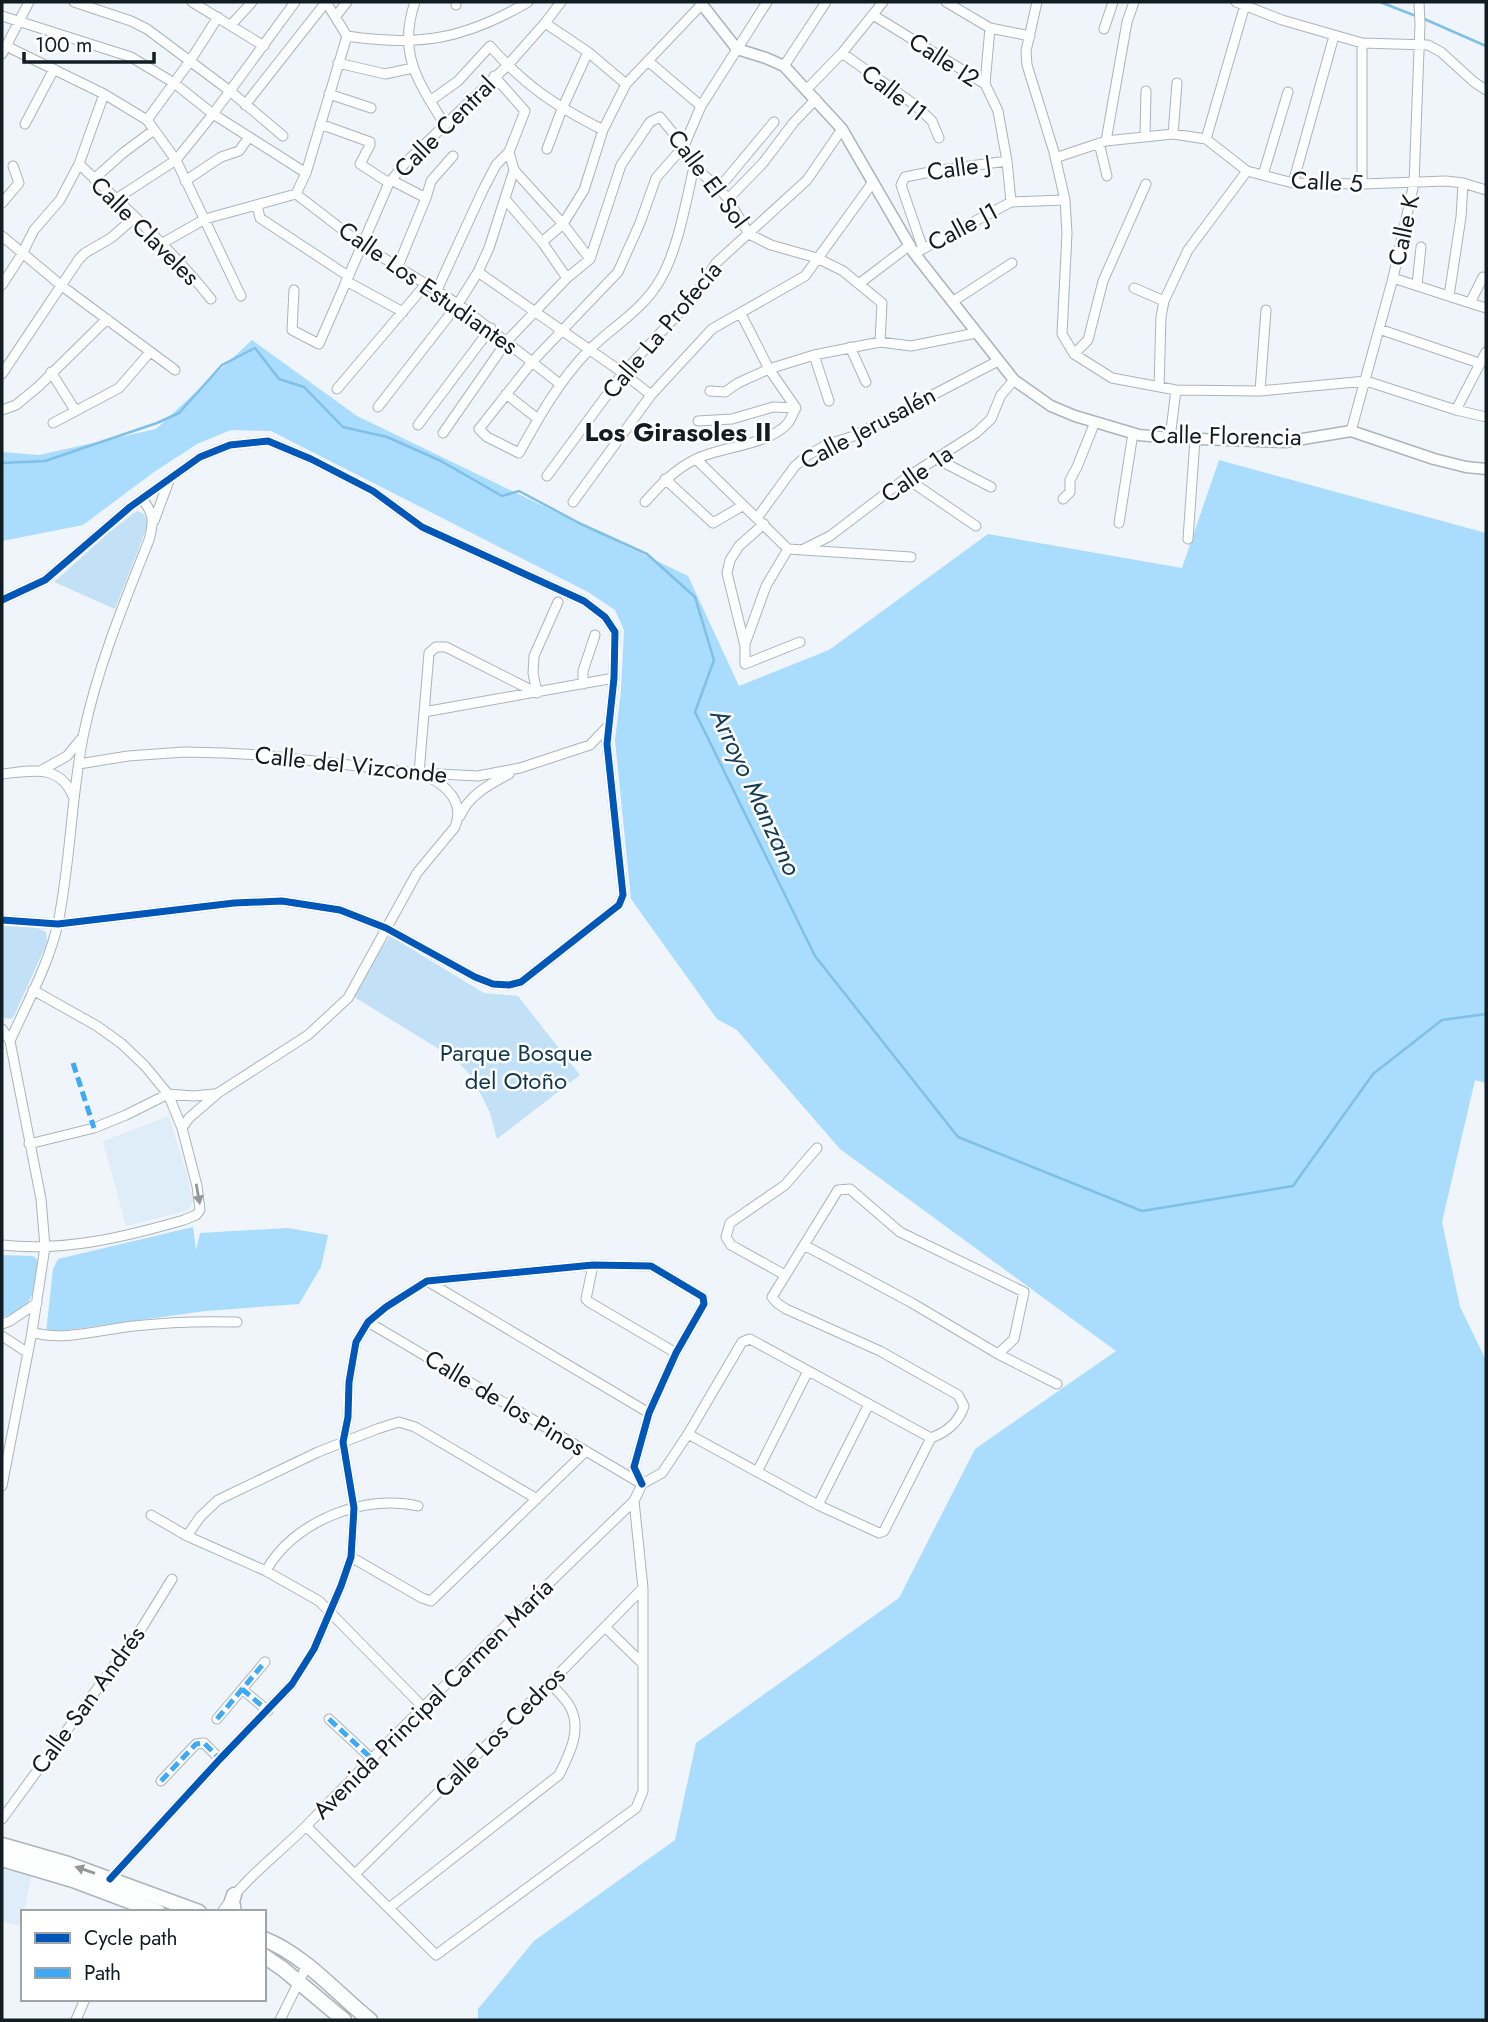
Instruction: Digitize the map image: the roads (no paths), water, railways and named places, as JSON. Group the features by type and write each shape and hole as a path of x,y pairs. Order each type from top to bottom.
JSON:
{"main road":[{"path":"2,1846 68,1864 194,1910"},
{"path":"2,1859 44,1871 126,1906 147,1910"},
{"path":"234,1895 234,1910"},
{"path":"266,1940 307,1965 370,2020"},
{"path":"266,1957 344,2020"}],"street":[{"path":"29,2 4,50 54,69 104,94 147,120 176,160 241,296"},
{"path":"74,2 147,29 230,91 284,136"},
{"path":"192,2 264,46"},
{"path":"231,25 251,2"},
{"path":"116,199 176,160 295,2"},
{"path":"161,244 205,219 296,194 306,173 347,36 326,2 245,105"},
{"path":"336,16 347,2"},
{"path":"415,2 409,20 407,41 413,68 445,125"},
{"path":"347,36 407,41 440,38 464,33 528,2"},
{"name":"Calle Central","path":"294,290 292,330 319,344 390,182 406,162 507,66 561,2"},
{"path":"694,167 674,244 662,278 647,300 589,350 560,384 519,453 487,437 479,429 506,394 532,362 618,272 656,178 684,146 701,106 767,2"},
{"path":"542,242 563,224 584,190 603,130 626,84 701,3 737,49 784,66 826,2"},
{"path":"807,89 842,53 883,2"},
{"path":"946,2 990,28 1030,36"},
{"path":"1037,2 1026,51 1027,65 1065,200 1067,233 1062,334 1074,354 1112,379 1176,390 1261,391 1366,381 1486,417"},
{"path":"1104,29 1113,2"},
{"path":"1107,176 1103,142 1127,22 1134,2"},
{"name":"Calle K","path":"1351,431 1393,278 1414,183 1419,2"},
{"path":"1206,139 1240,4 1282,20 1362,43 1428,45 1441,52 1486,90"},
{"name":"Calle I2","path":"873,15 985,84 998,111 1012,202"},
{"path":"2,16 131,57 174,83 213,114 306,173"},
{"path":"147,120 218,17"},
{"path":"545,23 588,52 626,84"},
{"path":"985,84 990,28"},
{"path":"1293,183 1335,36"},
{"path":"1362,43 1362,184"},
{"path":"430,101 458,81 490,46 528,85 562,109 603,130"},
{"path":"547,149 588,52"},
{"name":"Calle I1","path":"842,53 915,105 932,121 939,138"},
{"path":"648,61 701,106"},
{"path":"338,63 390,74 413,68"},
{"name":"Calle Florencia","path":"784,66 842,129 916,249 976,333 1014,380 1051,406 1133,433 1170,438 1285,442 1351,431 1434,459 1486,469"},
{"path":"25,124 54,69"},
{"path":"437,290 496,165 509,152 525,111 494,76"},
{"path":"1173,134 1177,83"},
{"path":"1145,136 1146,91"},
{"path":"1263,176 1288,92"},
{"path":"2,285 34,230 60,201 79,164 104,94"},
{"path":"329,94 371,108"},
{"path":"728,198 763,163 794,122 816,99"},
{"name":"Calle El Sol","path":"590,259 621,165 650,122 660,117 684,146 694,167 728,198 749,234 771,246 817,258 843,271 882,303 880,342"},
{"path":"719,188 774,122"},
{"path":"320,124 370,142 360,164 390,182 426,198"},
{"name":"Calle La Profecía","path":"547,476 623,373 693,298 716,263 807,180 842,129"},
{"path":"94,179 154,130"},
{"name":"Calle 5","path":"1055,158 1103,142 1173,134 1206,139 1247,171 1293,183 1446,181 1486,190"},
{"path":"185,181 221,157 239,151 249,137"},
{"path":"443,433 507,341 567,278 590,259 563,224 514,170 509,152"},
{"path":"398,266 431,181 453,156"},
{"name":"Calle J","path":"916,249 901,184 905,177 1007,162"},
{"name":"Calle Claveles","path":"79,164 135,217 211,299"},
{"path":"2,203 19,183 12,166"},
{"path":"378,407 458,304 478,272 489,248 514,170"},
{"path":"1159,387 1164,301 1188,250 1247,171"},
{"path":"573,502 651,395 712,329 804,276 873,182"},
{"path":"1449,296 1461,217 1463,183"},
{"path":"1074,354 1088,340 1103,281 1146,184"},
{"name":"Calle Los Estudiantes","path":"296,194 361,244 458,304 560,384"},
{"path":"505,199 542,242 567,278"},
{"path":"1012,202 1065,200"},
{"name":"Calle J1","path":"860,284 916,249 1012,202"},
{"path":"257,205 260,218 347,279 403,312"},
{"path":"2,374 79,259 135,217"},
{"path":"2,236 62,286 175,370"},
{"path":"1417,285 1421,247"},
{"path":"952,302 1012,262"},
{"path":"478,272 651,395"},
{"path":"1470,303 1483,277"},
{"path":"1393,278 1486,308"},
{"path":"337,389 426,284"},
{"path":"1134,288 1164,301"},
{"path":"1261,391 1266,310"},
{"path":"741,314 769,369 796,408"},
{"path":"2,410 16,405 38,386 107,319"},
{"path":"418,425 491,328"},
{"path":"1379,328 1479,363"},
{"path":"710,391 725,392 769,369 850,347 880,342 911,346 976,333"},
{"path":"850,347 866,382"},
{"path":"53,423 119,388 150,352"},
{"path":"1456,410 1486,352"},
{"path":"814,355 829,401"},
{"name":"Calle Jerusalén","path":"745,646 727,573 730,560 760,521 795,466 828,444 854,436 998,360"},
{"path":"51,372 75,410"},
{"name":"Calle 1a","path":"802,550 830,537 906,478 976,433 991,419 1001,395 1014,380"},
{"path":"1170,438 1176,390"},
{"path":"506,394 538,419"},
{"path":"698,421 732,419 773,407 796,408"},
{"path":"645,502 665,479 696,459 760,440 788,423 796,408"},
{"path":"1063,499 1070,492 1070,480 1095,422"},
{"path":"1119,523 1133,433"},
{"path":"1188,538 1195,439"},
{"path":"2,600 46,580 121,514 200,457 230,445 268,441 312,459 373,491 422,527 584,601 605,617 615,632 608,753 623,895 619,905 521,982 509,985 493,984 386,928 340,910 282,901 202,906 58,924 2,920"},
{"path":"696,459 788,549 911,556"},
{"path":"937,459 991,487"},
{"path":"10,1041 58,924 84,734 102,664 170,477"},
{"path":"906,478 976,526"},
{"path":"665,479 713,523 742,506"},
{"path":"142,498 151,511 153,523"},
{"path":"788,549 766,586 745,646 745,664 800,642"},
{"path":"537,693 533,673 534,656 558,601"},
{"path":"583,684 583,671 595,635"},
{"path":"455,827 459,810 454,798 438,781 419,773 429,653 436,647 446,646 537,693"},
{"path":"424,712 614,678"},
{"name":"Calle del Vizconde","path":"79,764 128,756 224,752 419,773 478,776 520,768 590,745 609,724"},
{"path":"2,774 43,770 67,756 84,734"},
{"path":"590,745 600,747 608,753"},
{"path":"182,1128 189,1118 218,1093 308,1035 348,998 418,873 455,827 463,809 486,786 520,768"},
{"path":"43,770 62,780 69,787 74,799"},
{"path":"2,1245 64,1247 164,1226 196,1215 200,1210 182,1128 168,1094 145,1066 121,1044 97,1026 33,990"},
{"path":"2,1029 10,1041 41,1199 45,1247 32,1332 2,1486"},
{"path":"29,1144 94,1128 168,1094 194,1096 218,1093"},
{"path":"785,1275 731,1245 726,1237 730,1223 785,1185 817,1148"},
{"path":"688,1434 818,1505 879,1533 884,1531 931,1438 942,1433 960,1418 964,1406 958,1395 880,1350 777,1303 772,1297 838,1190 850,1189 900,1232 1024,1292 1014,1339 998,1354"},
{"path":"804,1245 912,1303 998,1354 1057,1384"},
{"path":"110,1879 292,1684 314,1649 351,1557 354,1508 343,1442 356,1342 368,1322 427,1281 593,1265 651,1266 703,1297 704,1304 676,1353 649,1413 634,1467 642,1484 662,1473 746,1339 931,1438"},
{"path":"593,1265 586,1299 676,1353"},
{"path":"427,1281 649,1413"},
{"path":"2,1324 37,1303"},
{"path":"32,1332 44,1336 59,1336 133,1326 237,1322"},
{"name":"Calle de los Pinos","path":"368,1322 642,1484"},
{"path":"2,1336 28,1353"},
{"path":"757,1472 808,1371"},
{"path":"818,1505 869,1404"},
{"path":"187,1536 200,1517 218,1500 343,1442 400,1422 415,1427 537,1499"},
{"path":"351,1557 431,1601 586,1451"},
{"name":"Avenida Principal Carmen María","path":"223,1910 234,1895 306,1826 422,1706 634,1501 642,1484"},
{"path":"306,1826 436,1955 636,1808 643,1791 643,1588 634,1501"},
{"path":"266,1570 274,1556 293,1537 325,1518 354,1508 392,1502 418,1506"},
{"path":"151,1515 187,1536 266,1570 319,1601 422,1706"},
{"name":"Calle San Andrés","path":"2,1819 143,1626 172,1579"},
{"name":"Calle Los Cedros","path":"355,1874 643,1588"},
{"path":"605,1627 643,1664"},
{"path":"217,1718 265,1662"},
{"path":"388,1908 559,1775 571,1751 576,1724 569,1705 550,1683"},
{"path":"242,1689 268,1711"},
{"path":"329,1719 371,1758"},
{"path":"161,1781 196,1744 204,1743 220,1759"},
{"path":"280,2020 307,1965"},
{"path":"76,2020 84,2001"}],"waterway":[{"path":"1380,2 1416,16"},
{"path":"1422,18 1486,46"},
{"name":"Arroyo Manzano","path":"2,463 45,461 157,423 179,413 222,365 255,348 279,379 304,387 343,427 387,437 441,461 502,496 519,491 581,524 647,554 695,597 714,660 695,712 815,956 958,1137 1142,1211 1293,1186 1373,1074 1442,1020 1486,1014"}],"district":[{"name":"Los Girasoles II","path":"678,432"}],"park label":[{"name":"Parque Bosque del Otoño","path":"516,1067"}]}
